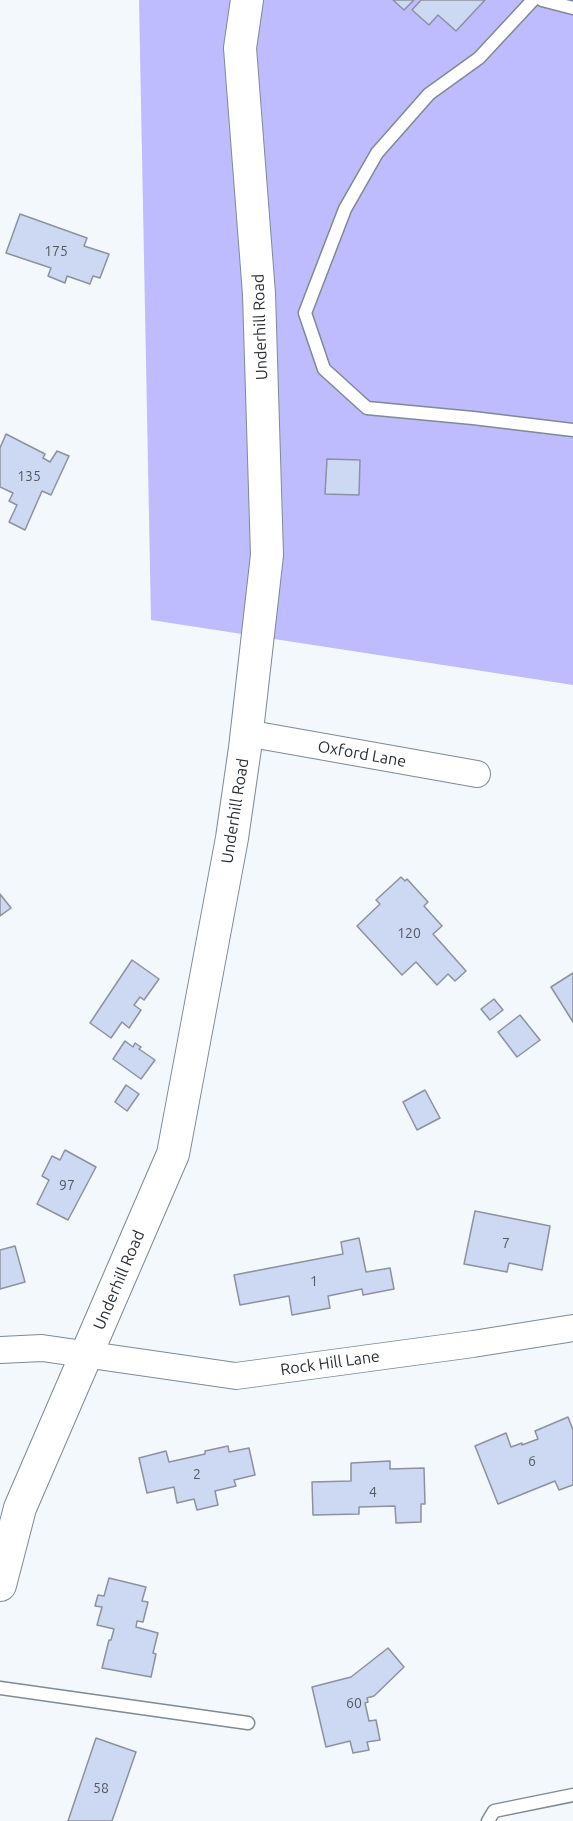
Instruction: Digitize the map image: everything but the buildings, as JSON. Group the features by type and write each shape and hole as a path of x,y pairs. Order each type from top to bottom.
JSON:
{"street":[{"name":"Underhill Road","path":"0,1585 20,1508 173,1154 232,838 267,555 259,294 240,48 247,0"},
{"name":"Oxford Lane","path":"246,733 477,774"},
{"name":"Rock Hill Lane","path":"0,1350 42,1348 236,1376 573,1328"}],"lane":[{"path":"533,0 478,58 429,94 377,153 345,209 306,313 324,369 367,408 573,430"},
{"path":"542,0 573,8"},
{"path":"0,1688 248,1723"},
{"path":"488,1821 494,1812 573,1795"}],"shaded area":[{"path":"139,0 573,0 573,685 151,620"}]}
